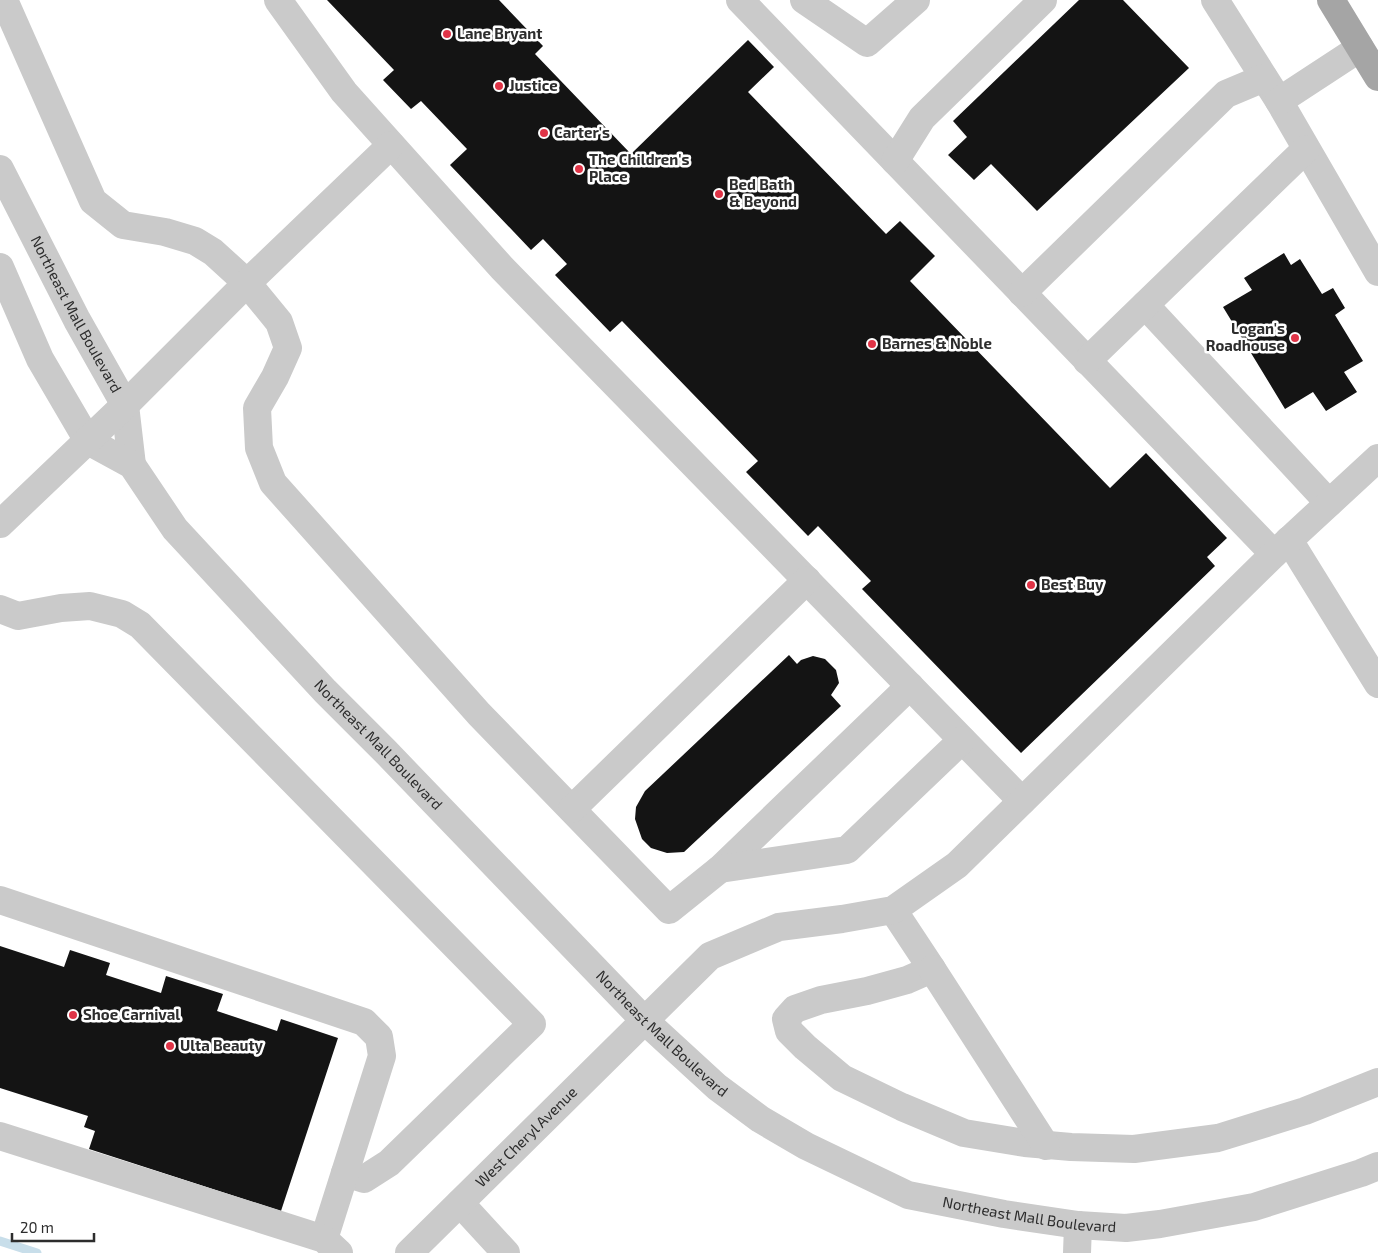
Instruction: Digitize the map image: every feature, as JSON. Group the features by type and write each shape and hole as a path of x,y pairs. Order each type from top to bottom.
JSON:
{"main road":[{"path":"1331,0 1378,77"}],"street":[{"path":"4,0 93,201 124,225 165,232 195,241 213,252 247,283 279,322 288,348 258,408 259,448 273,483 479,714 669,910 720,869 910,686"},
{"path":"278,0 344,92 502,268 1022,801"},
{"path":"740,0 1087,361 1281,547 1378,684"},
{"path":"804,0 867,43 916,0"},
{"path":"895,161 922,118 1043,0"},
{"path":"1215,0 1279,101 1378,272"},
{"path":"1279,101 1360,48"},
{"path":"1022,293 1226,94 1264,78"},
{"path":"0,524 126,405 247,283 391,145"},
{"path":"1087,361 1306,149"},
{"name":"Northeast Mall Boulevard","path":"0,169 77,320 126,405 132,465"},
{"path":"0,267 40,359 88,441"},
{"path":"1145,305 1328,504"},
{"name":"Northeast Mall Boulevard","path":"88,441 132,465 175,529 325,691 645,1021 717,1087 760,1119 806,1146 908,1195 1004,1214 1078,1225 1126,1228 1244,1208 1352,1176 1378,1166"},
{"path":"1046,1146 893,910 956,865 1281,547 1378,458"},
{"path":"572,809 807,580"},
{"path":"0,609 18,616 61,608 90,606 122,614 140,625 532,1024 389,1163 364,1179 345,1173"},
{"path":"720,869 847,850 962,740"},
{"path":"0,900 364,1022 378,1038 382,1056 345,1173 331,1246 0,1136"},
{"name":"West Cheryl Avenue","path":"410,1253 710,956 779,927 893,910"},
{"path":"932,970 907,980 867,991 821,1000 795,1009 786,1019 789,1031 804,1047 842,1078 902,1107 964,1133 1046,1146 1134,1149 1218,1138 1305,1111 1378,1082"},
{"path":"460,1203 506,1253"},
{"path":"1076,1253 1078,1225"}],"building":[{"path":"327,0 499,0 543,46 535,54 631,154 748,40 774,67 748,92 886,234 900,221 935,256 910,281 1110,488 1146,453 1227,538 1207,557 1215,566 1021,753 862,589 871,581 818,526 808,536 746,472 758,461 622,321 610,332 555,275 567,264 543,239 531,250 450,165 467,149 421,101 411,109 383,80 394,70"},
{"path":"1079,0 1123,0 1189,68 1037,211 991,164 974,180 948,155 967,137 953,121"},
{"name":"Logan's Roadhouse","path":"1284,253 1291,265 1300,259 1322,294 1333,288 1345,308 1335,315 1363,361 1344,372 1357,392 1326,411 1313,392 1285,409 1223,307 1252,290 1244,278"},
{"path":"789,655 797,664 801,660 813,656 825,659 836,670 839,683 831,695 841,706 684,852 667,853 651,848 642,839 635,819 636,807 645,791"},
{"path":"0,946 64,967 70,950 110,963 106,975 161,993 166,976 223,994 217,1011 277,1031 281,1019 338,1038 281,1211 89,1149 95,1131 84,1127 88,1116 0,1088"}],"waterway":[{"path":"0,1241 37,1253"}],"place":[{"name":"Lane Bryant","path":"447,34"},
{"name":"Justice","path":"499,86"},
{"name":"Carter's","path":"544,133"},
{"name":"The Children's Place","path":"579,169"},
{"name":"Bed Bath & Beyond","path":"719,194"},
{"name":"Logan's Roadhouse","path":"1295,338"},
{"name":"Barnes & Noble","path":"872,344"},
{"name":"Best Buy","path":"1031,585"},
{"name":"Shoe Carnival","path":"73,1015"},
{"name":"Ulta Beauty","path":"170,1046"}]}
